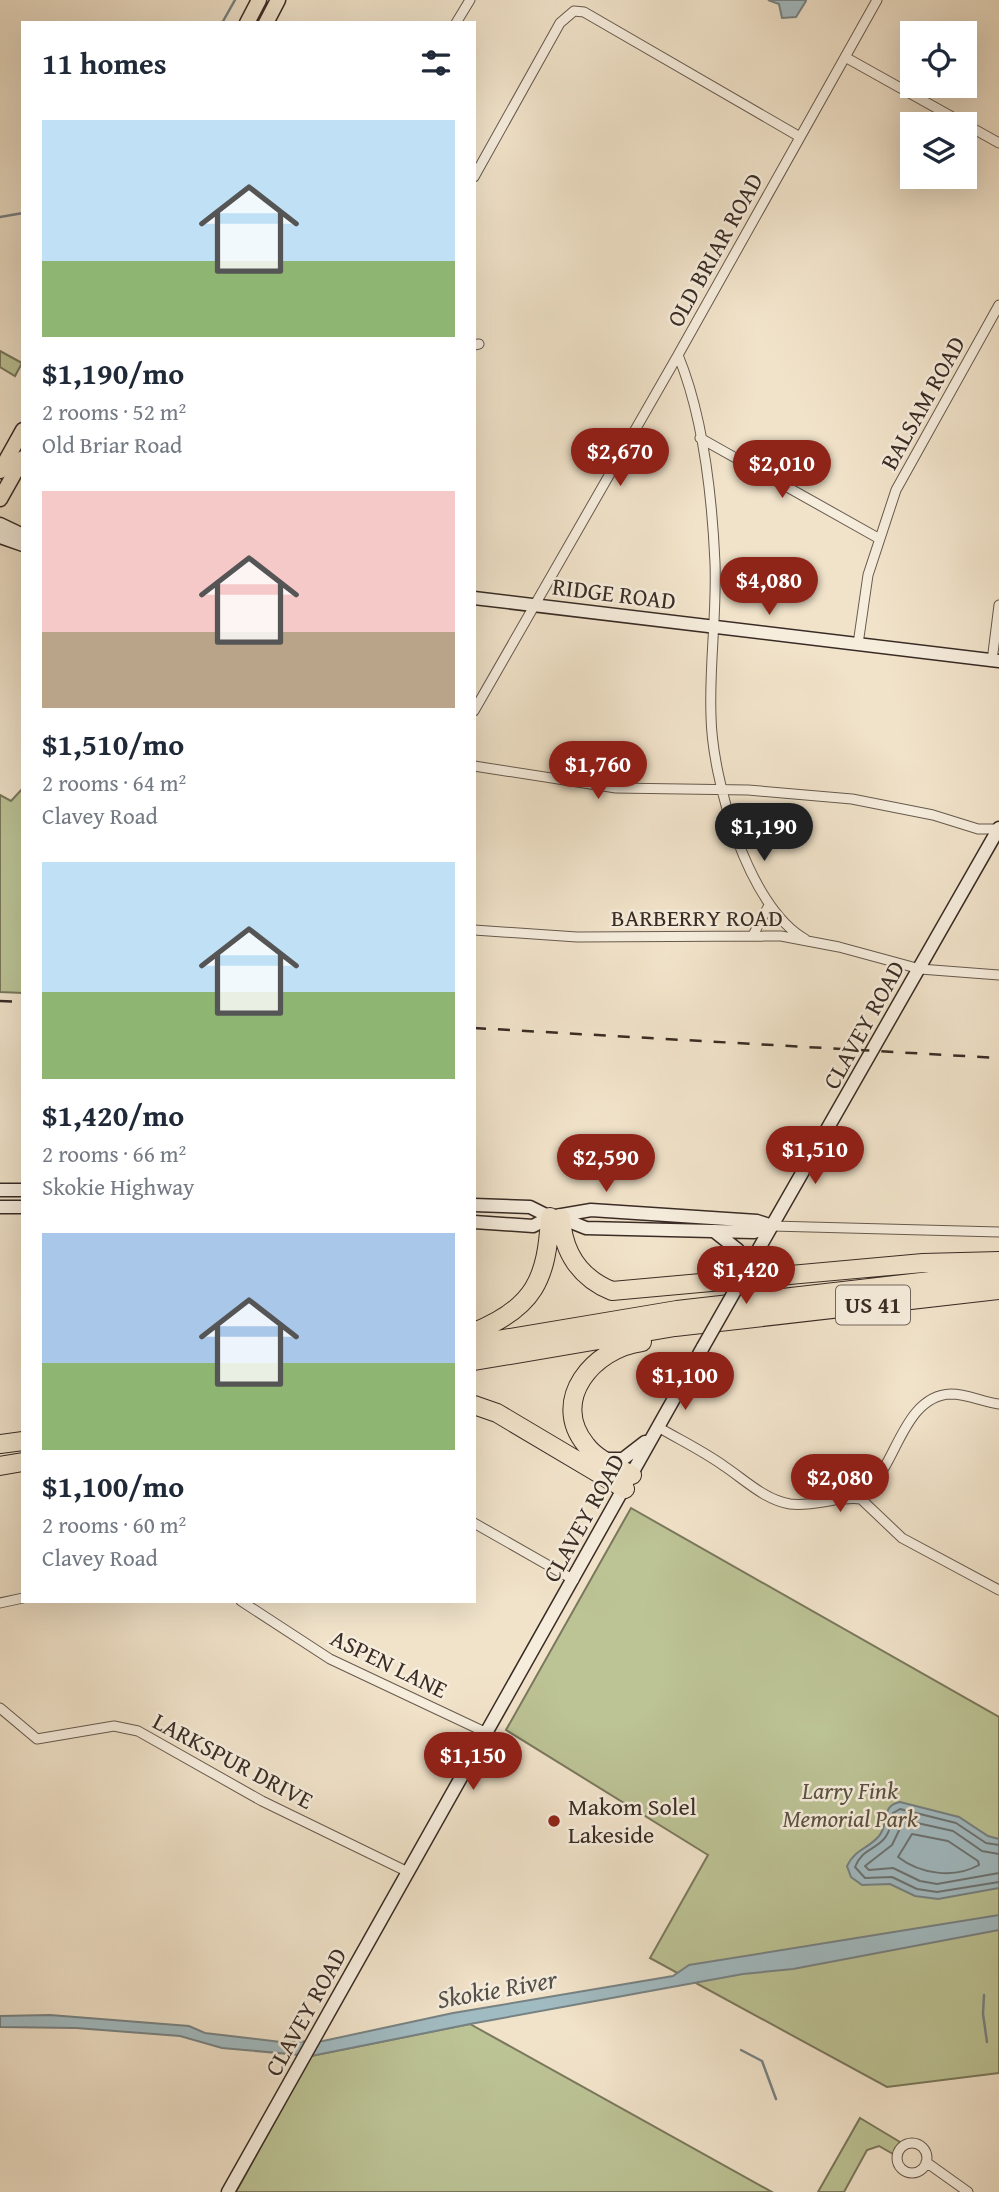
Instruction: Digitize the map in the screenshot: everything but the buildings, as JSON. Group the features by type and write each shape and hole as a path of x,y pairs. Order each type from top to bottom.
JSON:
{"highway":[{"path":"555,1217 577,1268 586,1278 612,1291 923,1263 999,1261"},
{"path":"476,1331 508,1314 537,1286 548,1255 555,1217"},
{"name":"US 41","path":"476,1344 677,1310 999,1273"},
{"name":"US 41","path":"476,1361 675,1327 999,1290"},
{"path":"628,1482 596,1455 580,1437 573,1408 581,1379 603,1355 635,1343 803,1321 874,1305"},
{"path":"476,1406 497,1412 628,1482"},
{"path":"0,1444 21,1441"},
{"path":"0,1466 21,1462"}],"main road":[{"path":"248,21 260,0"},
{"path":"267,21 278,0"},
{"path":"0,471 21,434"},
{"path":"0,499 21,462"},
{"path":"0,524 21,534"},
{"path":"0,537 21,544"},
{"name":"RIDGE ROAD","path":"476,598 995,661"},
{"name":"CLAVEY ROAD","path":"228,2192 703,1346 999,829"},
{"path":"0,1190 21,1190"},
{"path":"476,1205 530,1208 586,1228 754,1232 772,1226"},
{"path":"0,1207 21,1207"},
{"path":"476,1222 533,1226 555,1217 591,1210 757,1221 772,1226"},
{"path":"713,1230 738,1250 745,1273"},
{"path":"596,1455 615,1461 623,1459 637,1450 657,1428"}],"street":[{"path":"457,21 470,0"},
{"name":"OLD BRIAR ROAD","path":"805,939 792,932 768,906 744,854 716,760 711,719 715,627 713,529 700,438 678,355 877,0"},
{"path":"476,173 560,23 571,13 584,12 800,137"},
{"path":"845,57 999,144"},
{"name":"BALSAM ROAD","path":"858,645 868,575 878,538 902,478 999,304"},
{"path":"476,708 678,355"},
{"path":"700,438 878,538"},
{"path":"995,661 999,605"},
{"path":"476,766 615,788 804,793 852,799 933,815 978,829 999,829"},
{"path":"753,934 768,906"},
{"name":"BARBERRY ROAD","path":"476,930 622,938 753,934 805,939 920,969 999,975"},
{"path":"772,1226 999,1232"},
{"path":"861,1499 883,1468 908,1423 926,1403 951,1394 999,1404"},
{"path":"657,1428 724,1466 765,1494 786,1503 814,1504 847,1497 861,1499 902,1538 999,1590"},
{"path":"476,1524 574,1580"},
{"path":"0,1603 21,1598"},
{"name":"ASPEN LANE","path":"244,1603 330,1659 487,1733"},
{"name":"LARKSPUR DRIVE","path":"0,1708 37,1738 114,1726 138,1731 262,1801 408,1872"},
{"path":"926,2162 968,2192"}],"green space":[{"path":"0,351 21,362 15,376 0,367"},
{"path":"21,790 21,993 0,992 0,795 11,801"},
{"name":"Larry Fink Memorial Park","path":"631,1508 999,1717 999,2073 887,2087 650,1958 708,1855 506,1730"},
{"path":"470,2024 772,2192 236,2192 311,2056"},
{"path":"860,2118 900,2142 893,2154 879,2146 867,2150 844,2192 818,2192"}],"water":[{"path":"768,0 806,1 796,17 782,18 779,4"},
{"path":"900,1802 959,1817 988,1836 999,1839 999,1888 938,1899 915,1896 890,1884 862,1885 851,1877 847,1866 850,1860 879,1836 887,1811"},
{"path":"999,1915 999,1930 793,1969 743,1974 311,2056 222,2048 180,2036 76,2028 0,2027 0,2016 50,2015 189,2026 205,2033 281,2042 323,2041 453,2013 673,1976 689,1965"}],"waterway":[{"path":"223,21 235,0"},
{"path":"0,217 21,213"},
{"path":"984,1995 983,2014 987,2042"},
{"path":"741,2050 762,2061 776,2099"}],"railway":[{"path":"0,1001 21,1002"},
{"path":"476,1028 999,1058"}],"place":[{"name":"Makom Solel Lakeside","path":"554,1821"}],"water label":[{"name":"Skokie River","path":"497,1989"}]}
